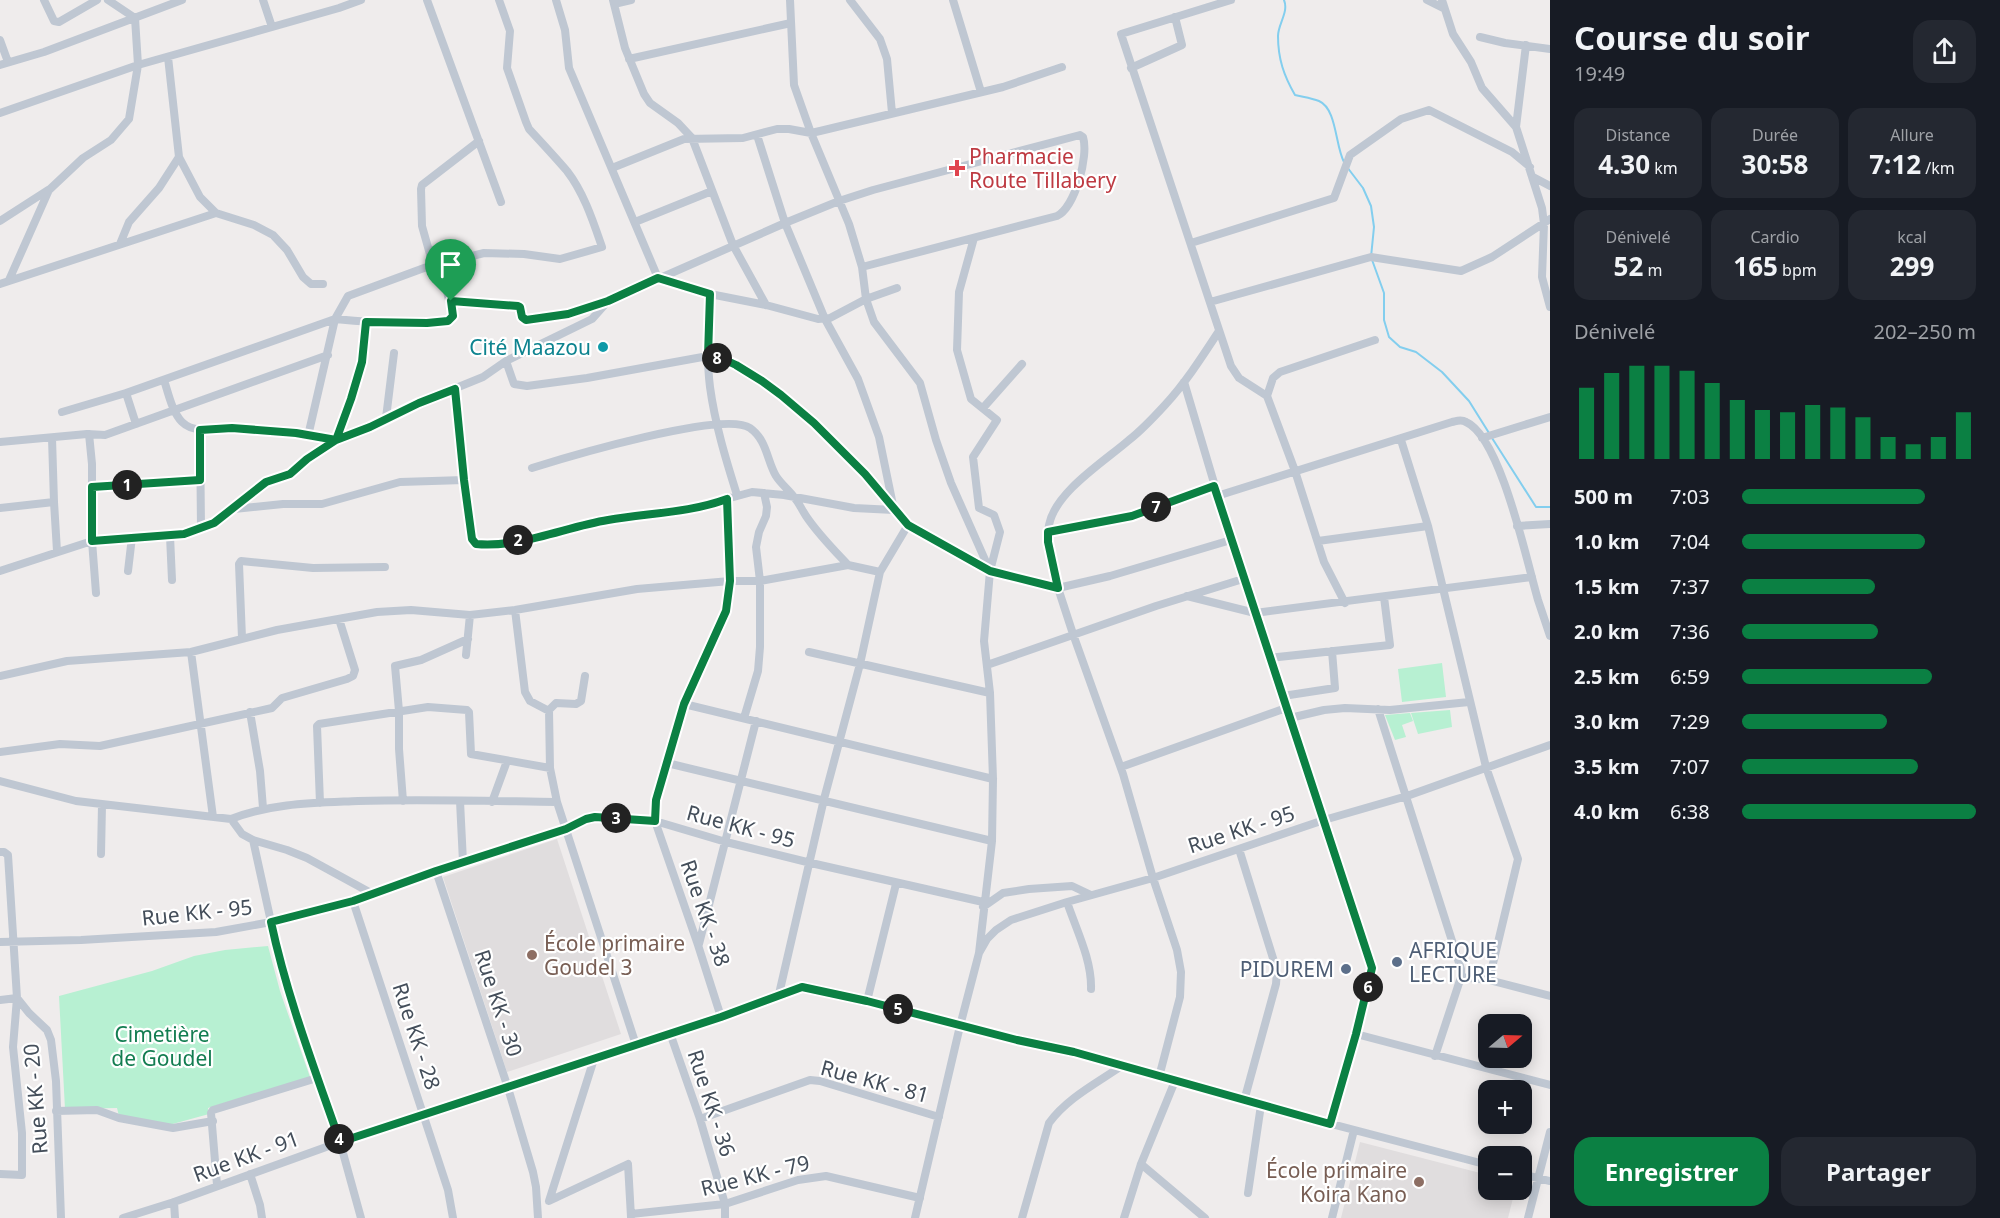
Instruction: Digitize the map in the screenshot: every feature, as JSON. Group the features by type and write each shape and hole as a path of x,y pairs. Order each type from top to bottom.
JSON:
{"street":[{"path":"44,0 54,21 59,22 97,0"},
{"path":"0,221 49,190 83,158 111,140 129,119 138,65 135,18 120,3 108,0"},
{"path":"0,40 4,63 44,52 182,0"},
{"path":"263,0 272,27"},
{"path":"328,0 332,10"},
{"path":"0,113 138,65 360,0"},
{"path":"427,0 501,202"},
{"path":"308,436 335,319 348,296 436,264 489,252 560,259 602,247 588,210 568,172 526,122 507,68 510,31 499,0"},
{"path":"556,0 564,23 569,68 658,278"},
{"path":"631,0 613,2 629,58 644,94 650,103 678,123 692,138 733,245 766,305"},
{"path":"790,0 794,86 849,224 862,267 866,299 874,322 920,383 951,483 990,571"},
{"path":"850,0 880,39 887,59 892,113"},
{"path":"953,0 981,92"},
{"path":"1231,0 1120,34 1231,366 1239,378 1267,396 1329,574 1345,603"},
{"path":"1427,0 1442,4 1453,34 1471,62 1482,88 1516,127 1547,221 1542,277 1550,307"},
{"path":"1131,68 1182,45 1175,16"},
{"path":"629,58 790,22"},
{"path":"1480,37 1550,49"},
{"path":"1516,127 1526,45"},
{"path":"168,57 179,157 200,197 216,213 254,225 273,236 287,250 303,277 310,284 323,284"},
{"path":"612,168 684,139 730,139 777,129 811,133 981,92 1039,76 1062,67"},
{"path":"1191,243 1334,198 1350,155 1401,119 1429,111 1512,152 1530,167"},
{"path":"757,135 785,223 825,319 858,379 879,437 894,510"},
{"path":"451,301 518,306 522,317 526,320 568,314 608,301 839,201 1080,135 1083,137 1086,150 1084,161 1071,202 1063,213 862,267"},
{"path":"62,412 126,393 335,319 366,322 448,321 453,316 451,301 422,226 421,189 422,185 479,141"},
{"path":"120,244 129,222 159,188 179,157"},
{"path":"1533,177 1550,186"},
{"path":"9,280 49,190"},
{"path":"635,222 712,191"},
{"path":"0,284 216,213"},
{"path":"1210,302 1371,256 1461,271 1492,257 1547,221"},
{"path":"915,1218 979,953 992,841 993,779 990,693 984,641 990,571 1000,532 994,515 979,508 973,457 997,420 971,399 957,350 959,292 974,238"},
{"path":"658,278 710,294 825,319 866,299 897,288"},
{"path":"710,294 708,356 710,388 726,461 737,495"},
{"path":"0,571 92,541 184,534 214,523 266,482 290,474 307,459 336,440 483,377 506,361 592,319 608,301"},
{"path":"336,440 362,362 366,322"},
{"path":"1159,1077 1180,997 1181,972 1177,950 1153,878 1121,767 1058,588 1048,532 1052,517 1062,500 1101,461 1131,439 1166,404 1219,331"},
{"path":"1267,396 1273,378 1280,372 1375,340"},
{"path":"386,418 394,353"},
{"path":"0,442 89,434 105,435 328,355"},
{"path":"506,361 513,384 527,387 708,356 721,358 762,381 814,423 865,474 908,525 990,571 1058,588 1110,576 1231,540"},
{"path":"983,408 1022,364"},
{"path":"164,380 175,411 183,423 200,430 232,428 296,433 336,440"},
{"path":"1184,382 1243,579 1372,968 1330,1124"},
{"path":"455,389 472,539 473,542 479,544 538,537 607,520 693,508 752,492 854,508 894,510"},
{"path":"126,393 136,424"},
{"path":"1482,438 1550,417"},
{"path":"1217,496 1460,420 1472,426 1482,438 1504,481 1550,636"},
{"path":"532,468 639,438 718,423 741,424 756,434 769,454 776,475 807,517 848,565"},
{"path":"200,430 201,528"},
{"path":"89,434 96,593"},
{"path":"52,438 57,551"},
{"path":"1401,440 1428,526 1486,767 1518,859 1489,980"},
{"path":"92,487 200,480"},
{"path":"233,509 283,504 322,504 400,482 464,480"},
{"path":"1048,532 1132,516 1214,486"},
{"path":"744,718 758,671 760,581 756,547 766,516 764,493"},
{"path":"655,821 656,800 684,704 724,618 730,581 727,499"},
{"path":"0,508 54,502"},
{"path":"1517,526 1550,524"},
{"path":"779,994 824,800 860,664 880,572 908,525"},
{"path":"1318,541 1428,526"},
{"path":"170,536 172,580"},
{"path":"128,570 132,537"},
{"path":"242,638 239,564 241,561 313,568 385,567"},
{"path":"0,676 66,661 191,652 277,630 377,612 411,610 470,615 515,610 637,589 730,581 760,581 848,565 880,572"},
{"path":"1187,596 1255,613 1532,577"},
{"path":"987,665 1073,634 1243,579"},
{"path":"1269,658 1390,645 1384,597"},
{"path":"515,610 525,692 530,701 549,711"},
{"path":"466,655 470,615"},
{"path":"0,752 60,744 100,746 272,708 282,698 353,676 355,670 339,619"},
{"path":"403,801 395,666 421,660 468,639"},
{"path":"1283,696 1335,688 1332,651"},
{"path":"191,652 213,817"},
{"path":"809,652 990,693"},
{"path":"585,676 581,701 576,704 555,703 549,711 550,768 557,802 636,1045"},
{"path":"1290,718 1324,710 1422,707 1469,702"},
{"path":"684,704 993,779"},
{"path":"320,803 317,726 399,711 432,706 467,711 470,714 471,754 550,768"},
{"path":"1121,767 1286,708"},
{"path":"1378,709 1460,961 1461,977 1435,1056"},
{"path":"250,712 260,771 263,808"},
{"path":"698,945 756,721"},
{"name":"Rue KK - 95","path":"979,953 987,939 1011,920 1153,878 1324,820 1407,796 1550,745"},
{"path":"492,802 507,761"},
{"path":"667,763 992,841"},
{"path":"0,782 76,801 231,819 263,808 320,803 557,802"},
{"path":"460,801 464,862"},
{"path":"102,805 102,854"},
{"name":"Rue KK - 95","path":"0,942 216,932 271,922 353,901 436,871 566,829 595,817 655,821 726,842 983,904"},
{"path":"231,819 242,834 253,840 307,858 371,893"},
{"name":"Rue KK - 38","path":"655,821 721,1017"},
{"path":"253,840 277,949 317,1078 340,1142 361,1218"},
{"path":"1239,849 1277,971 1276,984 1244,1101"},
{"path":"0,852 8,855 16,998 13,1047 22,1133 23,1173 21,1175 0,1174"},
{"name":"Rue KK - 30","path":"436,871 508,1088 536,1187 538,1218"},
{"path":"867,1001 896,884"},
{"path":"983,904 1004,893 1029,889 1072,886 1091,895"},
{"name":"Rue KK - 28","path":"353,901 448,1190 453,1218"},
{"path":"1066,902 1087,959 1091,989"},
{"path":"1461,977 1489,980 1550,996"},
{"name":"Rue KK - 91","path":"123,1218 340,1142 721,1017 802,987 1074,1052 1244,1101 1478,1162"},
{"path":"0,1000 16,998"},
{"name":"Rue KK - 20","path":"16,998 28,1013 47,1030 54,1059 61,1218"},
{"name":"Rue KK - 36","path":"670,1034 700,1119 725,1204 725,1218"},
{"path":"1356,1034 1550,1085"},
{"path":"594,1059 549,1201 628,1164 631,1216"},
{"path":"1022,1218 1049,1123 1068,1102 1123,1065"},
{"path":"217,1185 212,1113 215,1109 317,1078"},
{"name":"Rue KK - 81","path":"700,1119 810,1080 820,1080 939,1117"},
{"path":"1124,1218 1141,1164 1174,1081"},
{"path":"1248,1193 1261,1105"},
{"path":"56,1111 97,1110 119,1118 173,1128 213,1121"},
{"path":"1332,1218 1354,1130"},
{"path":"1528,1218 1550,1132"},
{"path":"1141,1164 1205,1218"},
{"path":"250,1173 262,1218"},
{"name":"Rue KK - 79","path":"631,1216 725,1204 798,1180 826,1176 920,1198"},
{"path":"1532,1177 1550,1181"},
{"path":"174,1202 175,1218"}],"shaded area":[{"name":"École primaire Goudel 3","path":"557,839 621,1034 507,1072 443,877"},
{"name":"École primaire Koira Kano","path":"1360,1142 1478,1172 1478,1200 1512,1200 1508,1218 1341,1218"}],"green space":[{"path":"1442,663 1446,697 1402,702 1398,669"},
{"path":"1450,710 1452,727 1418,734 1411,713"},
{"path":"1410,713 1413,721 1402,725 1406,737 1395,740 1385,715"},
{"name":"Cimetière de Goudel","path":"268,946 280,991 310,1077 208,1108 209,1114 169,1125 119,1116 117,1108 65,1109 59,996 152,971 194,956"}],"waterway":[{"path":"1284,0 1285,9 1278,36 1280,60 1285,74 1295,95 1319,101 1325,105 1332,119 1344,162"},
{"path":"1347,167 1363,188 1371,206 1374,227 1371,257 1384,293 1384,320 1389,337 1400,347 1416,352 1442,372 1469,401 1489,433"},
{"path":"1492,438 1536,507 1550,507"}],"place":[{"name":"Pharmacie Route Tillabery","path":"957,168"},
{"name":"Cité Maazou","path":"603,347"},
{"name":"École primaire Goudel 3","path":"532,955"},
{"name":"AFRIQUE LECTURE","path":"1397,962"},
{"name":"PIDUREM","path":"1346,969"},
{"name":"École primaire Koira Kano","path":"1419,1182"}],"route":[{"path":"451,301 453,316 448,321 366,322 362,362 336,440 307,459 290,474 266,482 214,523 184,534 92,541 92,487 200,480 200,430 232,428 296,433 336,440 455,389 464,480 472,539 476,544 496,544 538,537 607,520 693,508 727,499 730,581 726,611 684,704 656,800 655,821 603,817 586,819 566,829 436,871 353,901 271,922 312,1063 340,1142 721,1017 802,987 1074,1052 1330,1124 1372,968 1214,486 1123,519 1048,532 1058,588 990,571 908,525 865,474 814,423 781,395 736,365 721,358 708,356 710,294 658,278 608,301 568,314 526,320 522,317 518,306 451,301"}]}
